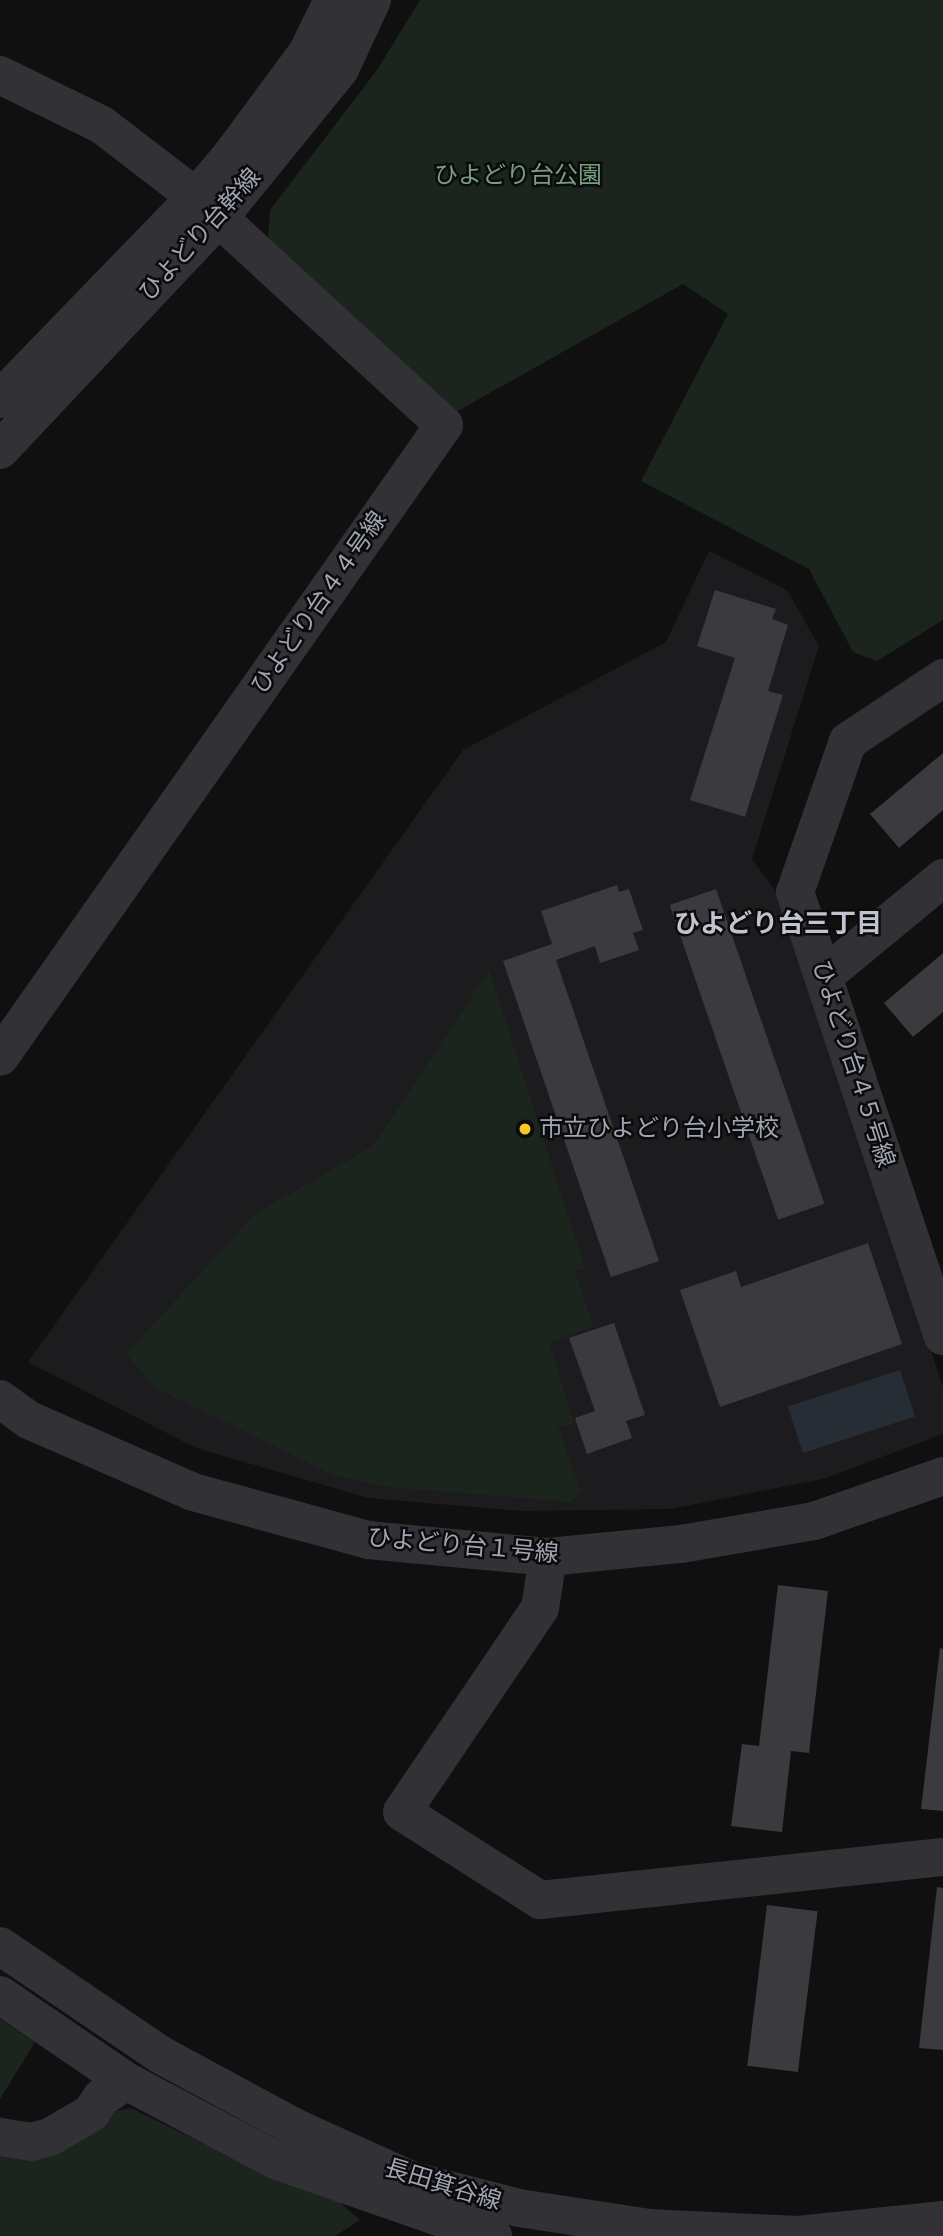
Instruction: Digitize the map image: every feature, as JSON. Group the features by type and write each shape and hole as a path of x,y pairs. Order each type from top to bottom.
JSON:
{"street":[{"name":"ひよどり台幹線","path":"0,450 207,207 307,53 333,0"},
{"name":"ひよどり台幹線","path":"0,399 207,207 340,69 372,0"},
{"path":"0,75 102,125 207,207"},
{"name":"ひよどり台４４号線","path":"0,1057 444,425 207,207"},
{"name":"ひよどり台４５号線","path":"943,678 848,741 795,892 943,1336"},
{"path":"824,976 943,878"},
{"name":"ひよどり台１号線","path":"0,1399 29,1420 193,1492 368,1539 548,1558 681,1544 814,1521 943,1476"},
{"path":"548,1558 540,1608 402,1812 540,1900 943,1857"},
{"name":"長田箕谷線","path":"0,1946 161,2056 294,2127 413,2181 519,2208 649,2228 798,2235 943,2220"},
{"name":"長田箕谷線","path":"0,1995 125,2081 275,2160 493,2236"},
{"path":"0,2137 31,2142 50,2137 91,2113 101,2098 125,2081"}],"shaded area":[{"name":"市立ひよどり台小学校","path":"709,551 787,590 819,646 752,859 780,897 943,1387 943,1434 823,1479 670,1509 522,1511 368,1498 196,1448 28,1362 463,750 666,642"},
{"path":"900,1370 915,1417 803,1453 788,1406"}],"green space":[{"name":"ひよどり台公園","path":"420,0 943,0 943,620 877,661 853,652 809,569 641,481 728,314 683,284 456,412 268,240 270,210 377,70"},
{"path":"489,970 585,1268 575,1271 593,1326 549,1343 574,1423 558,1428 581,1491 570,1502 387,1487 335,1476 156,1388 126,1354 255,1214 373,1146"},
{"path":"0,2019 35,2042 0,2099"},
{"path":"131,2108 247,2165 331,2195 360,2220 335,2236 0,2236 0,2117 34,2127"}],"building":[{"path":"715,590 776,609 772,619 788,625 768,691 783,695 745,817 690,800 735,658 697,646"},
{"path":"943,753 943,810 899,848 870,814"},
{"path":"617,885 619,892 629,889 643,930 633,933 639,950 600,963 595,946 556,960 659,1261 611,1277 503,961 552,944 541,911"},
{"path":"716,889 824,1204 778,1220 670,905"},
{"path":"943,953 943,1012 913,1037 884,1003"},
{"path":"868,1243 902,1344 720,1407 680,1290 736,1271 741,1287"},
{"path":"614,1323 645,1415 626,1421 632,1438 587,1454 575,1418 595,1411 569,1338"},
{"path":"778,1585 828,1591 809,1753 791,1751 782,1832 731,1826 742,1744 759,1746"},
{"path":"940,1648 943,1649 943,1811 921,1809"},
{"path":"937,1887 943,1888 943,2050 919,2048"},
{"path":"767,1905 818,1911 798,2072 747,2066"}],"place":[{"name":"市立ひよどり台小学校","path":"525,1129"}],"district":[{"name":"ひよどり台三丁目","path":"778,924"}]}
